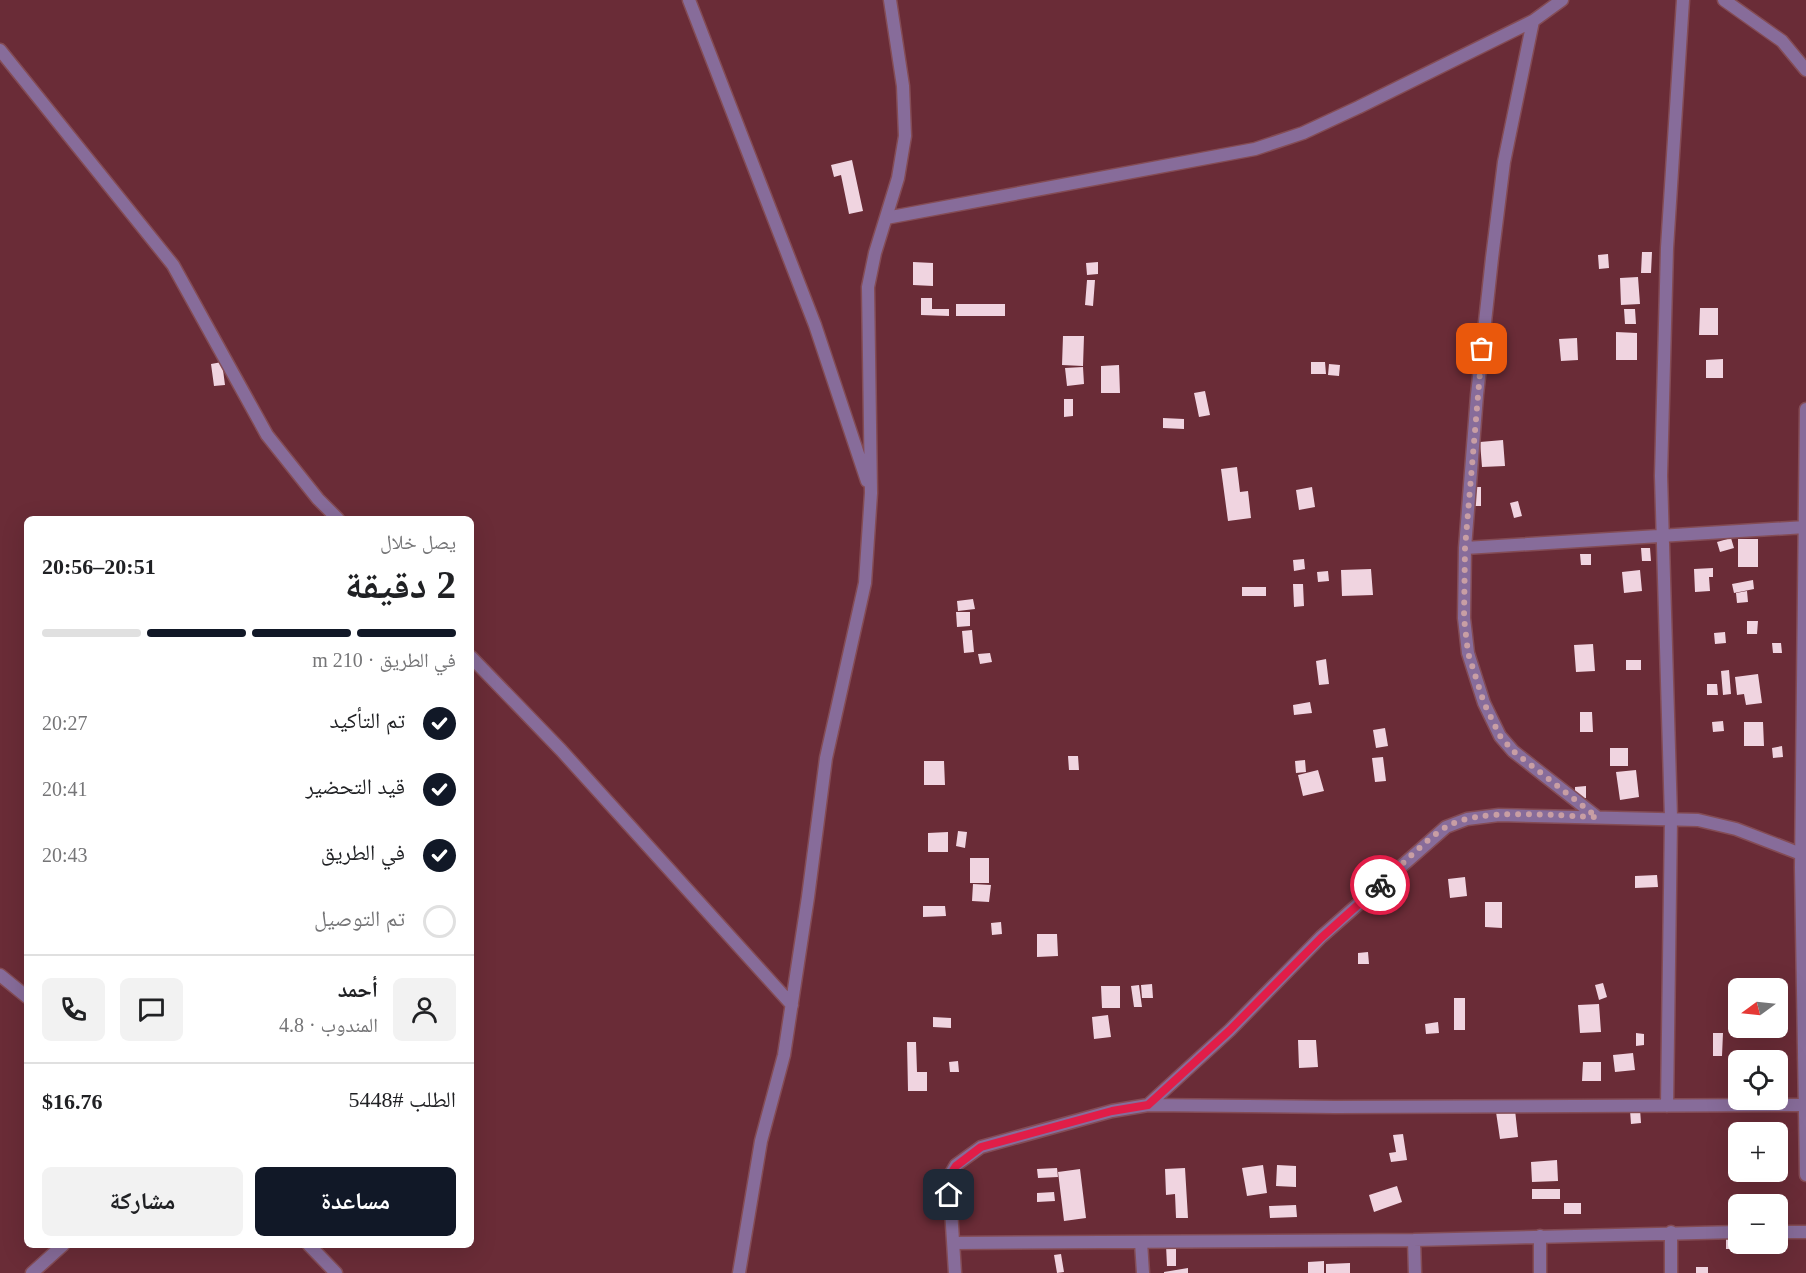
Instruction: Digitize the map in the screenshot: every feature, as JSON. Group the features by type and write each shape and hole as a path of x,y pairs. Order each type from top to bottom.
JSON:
{"street":[{"path":"689,0 815,325 871,493"},
{"path":"739,1273 757,1163 784,1055 826,758 865,583 871,493 868,287 874,254 898,178 905,136 903,87 890,0"},
{"path":"886,218 1255,149 1303,133 1533,21 1562,0"},
{"path":"1667,1106 1671,818 1661,476 1667,248 1683,0"},
{"path":"1724,0 1782,41 1806,70"},
{"path":"1533,21 1504,162 1477,395 1465,548 1464,618 1468,653 1484,703 1500,736 1513,751 1597,817"},
{"path":"0,50 141,223 172,265 267,435 318,499 335,516"},
{"path":"1806,409 1804,768 1801,855 1804,924 1806,1175"},
{"path":"1465,548 1806,527"},
{"path":"474,660 561,750 792,1005"},
{"path":"1148,1105 1230,1030 1321,938 1446,827 1467,819 1499,815 1698,820 1736,829 1801,855"},
{"path":"0,975 24,995"},
{"path":"955,1273 949,1177 956,1166 981,1147 1112,1111 1148,1105 1805,1106"},
{"path":"1671,1232 1671,1273"},
{"path":"954,1243 1414,1240 1728,1232"},
{"path":"1788,1232 1806,1232"},
{"path":"1540,1236 1540,1273"},
{"path":"1414,1240 1414,1273"},
{"path":"1142,1242 1143,1273"},
{"path":"32,1273 60,1248"},
{"path":"312,1248 336,1273"}],"building":[{"path":"852,160 863,211 849,214 841,175 834,177 831,165"},
{"path":"1642,252 1652,252 1651,273 1641,273"},
{"path":"1608,254 1609,268 1599,269 1598,255"},
{"path":"913,262 933,263 933,286 913,285"},
{"path":"1098,262 1098,274 1087,275 1086,263"},
{"path":"1638,277 1640,304 1621,305 1620,278"},
{"path":"1087,280 1095,280 1093,306 1085,305"},
{"path":"921,298 932,298 932,309 949,309 949,316 921,315"},
{"path":"956,304 1005,304 1005,316 956,316"},
{"path":"1700,308 1718,308 1718,335 1699,335"},
{"path":"1624,309 1635,309 1636,324 1625,324"},
{"path":"1616,332 1637,333 1637,360 1616,360"},
{"path":"1063,336 1084,336 1083,366 1062,365"},
{"path":"1577,338 1578,360 1561,361 1559,339"},
{"path":"1723,359 1723,378 1706,378 1706,360"},
{"path":"222,362 225,385 214,386 211,364"},
{"path":"1311,362 1325,362 1326,374 1311,374"},
{"path":"1329,364 1340,365 1339,376 1328,375"},
{"path":"1119,365 1120,393 1101,393 1101,366"},
{"path":"1083,367 1084,384 1067,386 1065,368"},
{"path":"1205,391 1210,415 1199,417 1194,393"},
{"path":"1064,399 1073,399 1073,416 1064,417"},
{"path":"1163,418 1184,419 1184,429 1163,428"},
{"path":"1503,440 1505,466 1482,467 1480,442"},
{"path":"1237,467 1240,492 1248,491 1251,518 1228,521 1221,469"},
{"path":"1312,487 1315,507 1299,510 1296,490"},
{"path":"1470,487 1481,487 1481,506 1470,506"},
{"path":"1518,501 1522,516 1514,518 1510,503"},
{"path":"1731,538 1734,548 1720,552 1717,542"},
{"path":"1738,539 1758,539 1758,567 1738,567"},
{"path":"1641,548 1650,548 1651,561 1642,561"},
{"path":"1580,554 1591,554 1591,565 1581,565"},
{"path":"1304,559 1305,569 1294,571 1293,560"},
{"path":"1713,568 1713,577 1709,577 1710,591 1695,592 1694,569"},
{"path":"1371,569 1373,595 1342,596 1341,570"},
{"path":"1640,570 1642,591 1624,593 1622,572"},
{"path":"1328,571 1329,581 1318,582 1317,572"},
{"path":"1753,580 1754,589 1734,593 1732,584"},
{"path":"1293,584 1303,584 1304,606 1294,607"},
{"path":"1242,587 1266,587 1266,596 1242,596"},
{"path":"1747,591 1748,602 1737,603 1736,593"},
{"path":"973,599 975,609 958,611 957,601"},
{"path":"956,612 970,612 970,626 957,627"},
{"path":"1747,621 1758,621 1757,634 1747,634"},
{"path":"972,630 974,652 964,653 962,631"},
{"path":"1725,632 1726,643 1715,644 1714,633"},
{"path":"1772,643 1781,643 1782,653 1773,653"},
{"path":"1593,644 1595,671 1576,672 1574,645"},
{"path":"990,653 992,662 980,664 978,654"},
{"path":"1326,659 1329,684 1319,685 1316,661"},
{"path":"1626,660 1641,660 1641,670 1626,670"},
{"path":"1729,670 1731,694 1723,695 1721,671"},
{"path":"1758,674 1762,703 1746,705 1744,694 1737,695 1735,677"},
{"path":"1707,684 1717,684 1718,695 1707,695"},
{"path":"1310,702 1312,713 1294,715 1293,705"},
{"path":"1580,712 1592,712 1593,732 1580,732"},
{"path":"1723,721 1724,731 1713,732 1712,722"},
{"path":"1744,722 1763,722 1764,746 1744,746"},
{"path":"1385,728 1388,746 1376,748 1373,730"},
{"path":"1782,746 1783,757 1773,758 1772,748"},
{"path":"1610,748 1628,748 1628,766 1610,766"},
{"path":"1068,756 1078,756 1079,770 1069,770"},
{"path":"1383,757 1386,781 1375,782 1372,758"},
{"path":"1305,760 1306,772 1296,773 1295,761"},
{"path":"924,761 944,761 945,785 924,785"},
{"path":"1318,770 1324,791 1303,796 1298,775"},
{"path":"1636,770 1639,797 1620,800 1616,772"},
{"path":"1586,786 1586,798 1575,798 1575,787"},
{"path":"958,831 967,832 965,848 956,846"},
{"path":"948,832 948,852 928,852 928,833"},
{"path":"970,858 989,858 989,883 970,883"},
{"path":"1657,875 1658,887 1635,888 1635,876"},
{"path":"1465,877 1467,896 1450,898 1448,879"},
{"path":"973,884 991,885 989,902 972,901"},
{"path":"1485,902 1502,902 1502,928 1485,927"},
{"path":"923,906 945,906 946,916 923,917"},
{"path":"1001,922 1002,934 992,935 991,923"},
{"path":"1037,934 1057,934 1058,956 1037,957"},
{"path":"1368,952 1369,964 1358,964 1358,953"},
{"path":"1603,983 1607,997 1599,1000 1595,985"},
{"path":"1152,984 1153,998 1142,998 1141,985"},
{"path":"1139,985 1142,1007 1134,1007 1131,986"},
{"path":"1101,986 1120,986 1120,1008 1102,1008"},
{"path":"1454,998 1465,998 1465,1030 1454,1030"},
{"path":"1599,1004 1601,1032 1580,1033 1578,1005"},
{"path":"1108,1015 1111,1037 1094,1039 1092,1017"},
{"path":"933,1017 951,1018 951,1028 933,1027"},
{"path":"1438,1022 1439,1033 1426,1034 1425,1024"},
{"path":"1636,1033 1644,1034 1644,1045 1636,1046"},
{"path":"1713,1033 1723,1033 1722,1056 1713,1056"},
{"path":"1298,1040 1316,1040 1318,1067 1299,1068"},
{"path":"907,1042 916,1042 917,1072 927,1072 927,1091 908,1091"},
{"path":"1633,1053 1635,1070 1615,1072 1613,1055"},
{"path":"958,1061 959,1072 950,1072 949,1062"},
{"path":"1583,1062 1601,1062 1601,1081 1582,1081"},
{"path":"1640,1109 1641,1123 1631,1124 1630,1110"},
{"path":"1515,1110 1518,1137 1500,1139 1496,1112"},
{"path":"1403,1134 1407,1160 1391,1162 1389,1153 1396,1152 1393,1135"},
{"path":"1557,1160 1558,1181 1532,1182 1531,1162"},
{"path":"1263,1165 1267,1193 1247,1196 1242,1168"},
{"path":"1277,1165 1296,1166 1296,1187 1276,1186"},
{"path":"1057,1168 1058,1177 1038,1178 1037,1169"},
{"path":"1185,1168 1188,1218 1176,1218 1175,1194 1166,1195 1165,1169"},
{"path":"1080,1169 1086,1218 1064,1221 1058,1172"},
{"path":"1397,1186 1402,1202 1374,1212 1369,1195"},
{"path":"1532,1189 1560,1189 1560,1199 1532,1199"},
{"path":"1054,1192 1055,1201 1037,1202 1037,1193"},
{"path":"1564,1203 1581,1203 1581,1214 1564,1214"},
{"path":"1296,1205 1297,1217 1270,1218 1269,1206"},
{"path":"1726,1236 1728,1236 1728,1249 1726,1249"},
{"path":"1166,1245 1176,1245 1176,1266 1167,1266"},
{"path":"1061,1254 1064,1272 1057,1273 1054,1255"},
{"path":"1324,1261 1324,1273 1308,1273 1308,1262"},
{"path":"1350,1263 1350,1273 1326,1273 1326,1264"},
{"path":"1696,1267 1708,1267 1708,1273 1696,1273"},
{"path":"1188,1268 1188,1273 1164,1273 1164,1272"}],"way so far":[{"path":"1380,885 1446,827 1467,819 1499,815 1597,817 1513,751 1500,736 1484,703 1468,653 1464,618 1465,548 1482,349"}],"route":[{"path":"949,1195 949,1177 956,1166 981,1147 1112,1111 1148,1105 1230,1030 1321,938 1380,885"}]}
